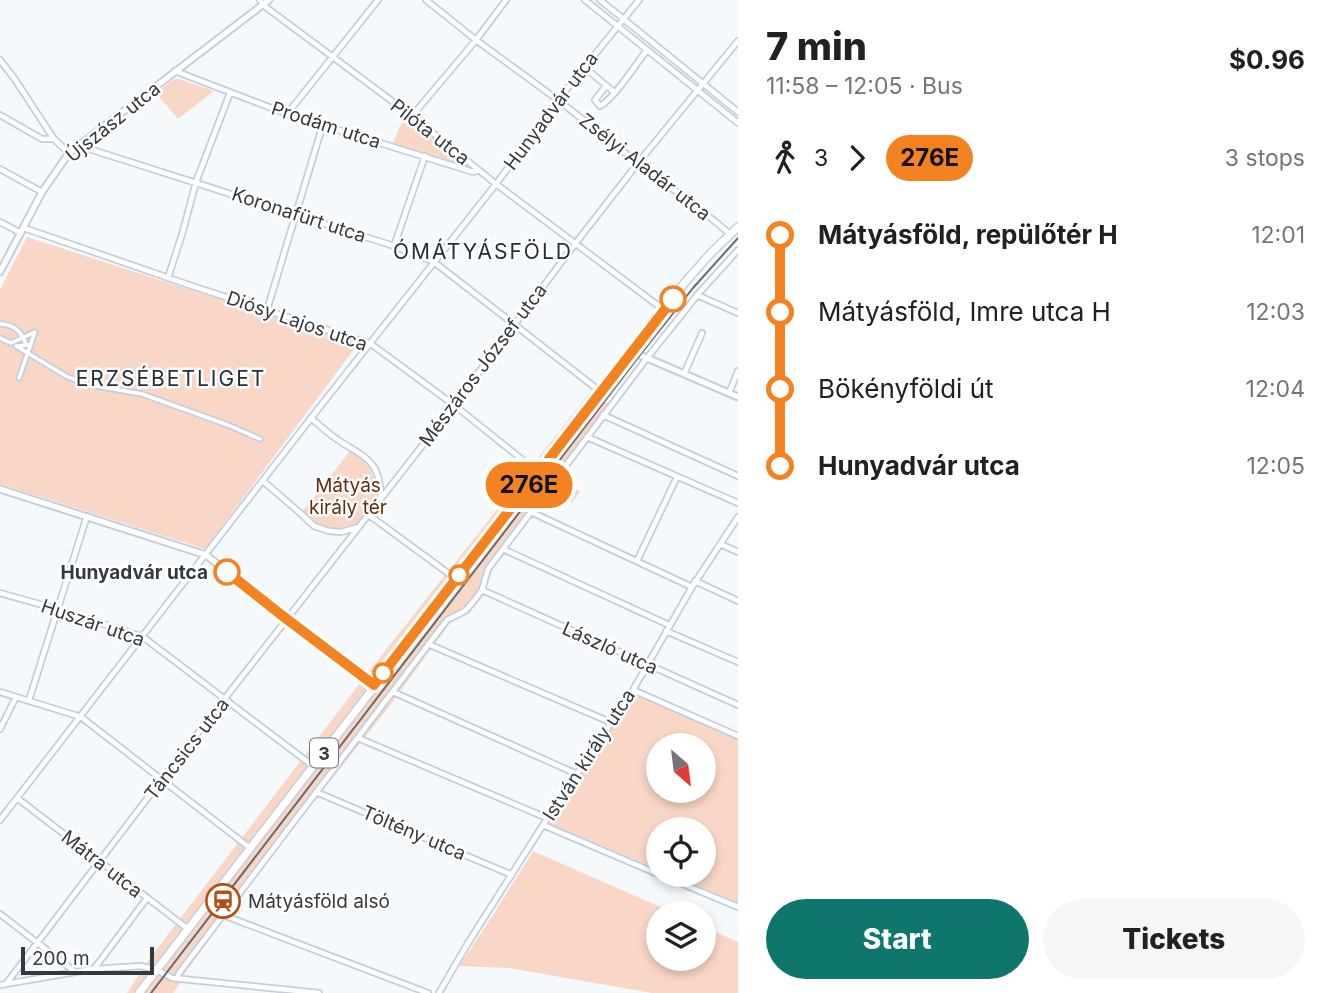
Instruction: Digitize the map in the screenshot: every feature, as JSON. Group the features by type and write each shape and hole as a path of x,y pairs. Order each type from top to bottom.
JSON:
{"main road":[{"name":"3","path":"139,993 664,310 700,265 738,227"}],"street":[{"name":"Újszász utca","path":"0,272 42,192 69,153 261,2 269,0"},
{"path":"287,114 378,0"},
{"name":"Zsélyi Aladár utca","path":"426,0 730,234"},
{"path":"412,116 506,0"},
{"path":"585,0 738,123"},
{"path":"600,0 738,112"},
{"name":"Hunyadvár utca","path":"0,820 496,184 558,100 639,0"},
{"name":"Pilóta utca","path":"261,2 664,310"},
{"name":"Mészáros József utca","path":"369,515 638,163 738,41"},
{"path":"606,86 595,100 600,106 604,105 647,50"},
{"path":"0,60 54,139 69,153"},
{"path":"584,67 614,92"},
{"name":"Prodám utca","path":"175,72 287,114 473,172 479,170"},
{"path":"168,278 196,182 230,93"},
{"path":"0,115 42,139 54,139"},
{"path":"267,310 323,124"},
{"name":"Koronafürt utca","path":"80,146 394,246 434,262 601,392"},
{"path":"394,246 425,156"},
{"path":"0,169 42,192"},
{"name":"Diósy Lajos utca","path":"0,222 370,344 454,405 539,473"},
{"path":"177,979 428,644 447,620 464,611 482,590 488,569 603,415 697,295 738,250"},
{"path":"697,295 738,313"},
{"path":"0,324 13,327 28,345"},
{"path":"10,343 35,331 28,345 28,353 19,378"},
{"path":"684,374 702,333"},
{"path":"0,338 65,376 85,384 142,394 260,439"},
{"path":"16,346 28,345"},
{"path":"633,350 738,397"},
{"path":"729,393 738,371"},
{"path":"603,415 738,476"},
{"path":"312,418 335,438 364,456 375,468 381,480 381,500"},
{"path":"587,437 738,503"},
{"path":"637,561 677,476"},
{"path":"262,481 314,527 341,532 359,527"},
{"path":"0,489 206,555 374,685"},
{"path":"531,512 637,561 738,601"},
{"path":"369,515 456,579"},
{"name":"Táncsics utca","path":"3,984 38,943 162,779 369,515"},
{"path":"29,700 87,516"},
{"name":"István király utca","path":"439,993 547,818 633,690 693,584 738,517"},
{"path":"720,544 738,552"},
{"path":"503,549 738,662"},
{"name":"László utca","path":"482,590 738,705"},
{"name":"Huszár utca","path":"0,593 143,637 314,766"},
{"path":"428,644 610,722"},
{"path":"633,690 738,736"},
{"path":"0,692 81,717 250,849"},
{"path":"393,692 577,774"},
{"path":"0,729 16,697"},
{"path":"358,738 547,818"},
{"name":"Töltény utca","path":"316,792 512,875"},
{"name":"Mátra utca","path":"17,798 188,929"},
{"path":"543,825 646,868"},
{"path":"691,887 738,907"},
{"path":"93,969 147,898"},
{"path":"0,914 75,972"},
{"path":"223,915 430,993 439,993"},
{"path":"3,984 93,969 141,966 177,979 319,993"}],"green space":[{"path":"174,79 214,91 178,119 156,93"},
{"path":"408,114 469,164 466,169 392,145"},
{"path":"27,237 358,344 205,549 0,484 0,290"},
{"path":"591,391 612,406 592,442 587,440 561,478 580,492 572,503 552,490 492,569 483,594 468,615 465,613 453,619 385,712 279,845 184,974 173,993 127,993 150,958 370,670"},
{"name":"Mátyás király tér","path":"350,451 364,460 369,467 375,484 375,500 370,512 354,525 345,529 327,528 302,512"},
{"path":"633,695 738,739 738,903 700,887 716,887 716,817 646,817 646,864 548,823"},
{"path":"533,851 647,901 646,971 716,971 716,932 738,942 738,993 652,993 509,968 459,966"}],"tram line":[{"path":"151,993 640,355 693,288 738,238"}],"bus line":[{"name":"276E","path":"227,572 374,685 673,299"}],"place":[{"name":"Hunyadvár utca","path":"227,572"},
{"name":"Mátyásföld alsó","path":"223,901"}],"district":[{"name":"ÓMÁTYÁSFÖLD","path":"483,251"},
{"name":"ERZSÉBETLIGET","path":"171,378"}]}
